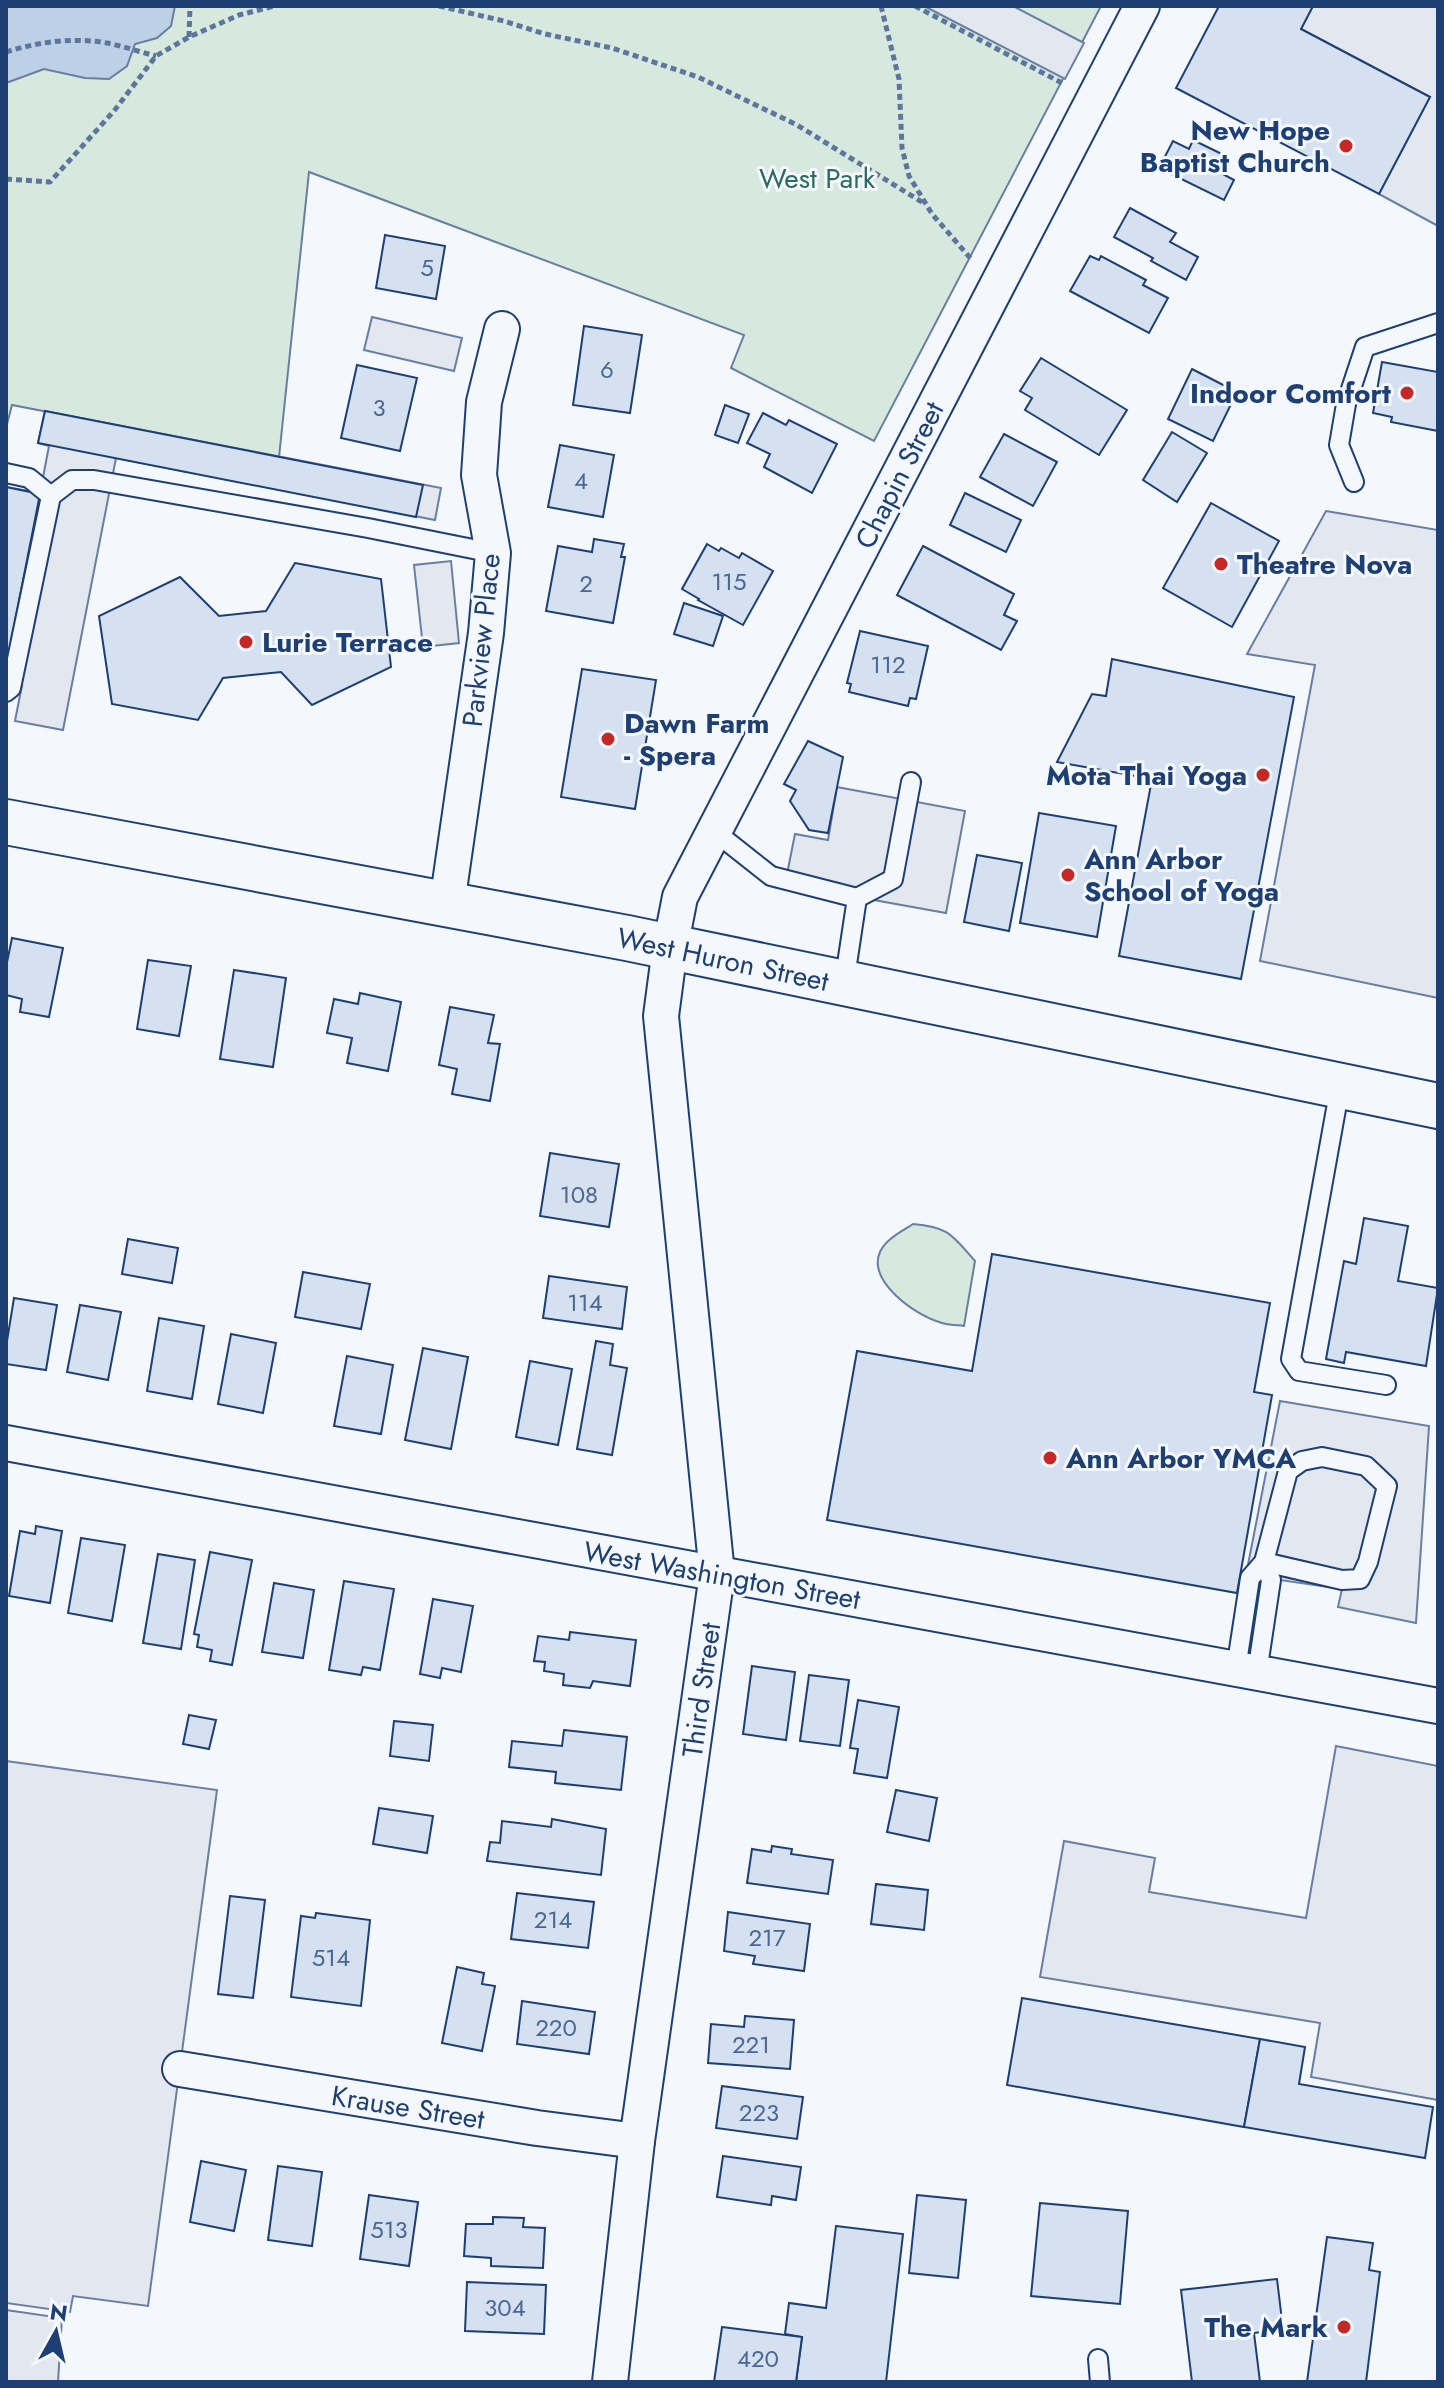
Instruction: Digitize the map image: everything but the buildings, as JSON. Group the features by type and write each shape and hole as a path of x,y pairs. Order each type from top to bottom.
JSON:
{"main road":[{"name":"West Huron Street","path":"6,822 670,948 1438,1106"}],"street":[{"name":"Chapin Street","path":"670,948 680,897 1142,6"},
{"name":"Parkview Place","path":"447,904 485,645 493,553 479,475 484,402 502,329"},
{"name":"Third Street","path":"610,2382 637,2141 717,1574 661,1016 670,948"},
{"name":"West Washington Street","path":"6,1443 1438,1706"},
{"name":"Krause Street","path":"180,2069 521,2126 637,2141"}],"lane":[{"path":"1354,482 1339,445 1346,404 1365,347 1438,323"},
{"path":"6,473 29,478 51,496"},
{"path":"6,692 11,688 51,496 72,480 94,480 493,553"},
{"path":"714,831 771,876 857,898 893,879 911,782"},
{"path":"844,984 857,898"},
{"path":"1340,1087 1291,1359 1299,1371 1386,1385"},
{"path":"1247,1671 1271,1580 1264,1562 1288,1471 1302,1461 1322,1457 1366,1466 1387,1486 1368,1562 1360,1579 1342,1580 1264,1562"},
{"path":"1098,2359 1100,2382"}],"path":[{"path":"189,37 190,6"},
{"path":"6,179 50,182 114,111 156,56 189,37 239,15 275,6"},
{"path":"439,6 612,48 698,77 797,125 925,204"},
{"path":"881,6 899,79 904,162 925,204 971,259"},
{"path":"915,6 1063,83"},
{"path":"6,52 38,43 71,41 106,43 156,56"}],"green space":[{"name":"West Park","path":"6,6 1101,6 874,441 731,368 744,335 309,172 279,457 12,405 6,428"},
{"path":"913,1224 935,1227 949,1234 975,1261 964,1326 942,1323 918,1312 896,1295 880,1274 878,1263 883,1247"}],"shaded area":[{"path":"924,6 1013,6 1084,43 1065,79"},
{"path":"1313,6 1438,6 1438,226 1379,194 1430,97 1301,29"},
{"path":"372,317 462,338 454,371 364,350"},
{"path":"45,411 441,488 435,520 116,458 63,730 15,721 22,685 6,682 6,487 40,493 49,446 38,443"},
{"path":"1326,511 1438,530 1438,998 1260,961 1315,665 1247,654"},
{"path":"451,561 459,643 423,647 414,565"},
{"path":"837,787 965,811 946,913 785,884 795,834 828,840"},
{"path":"1280,1401 1429,1426 1416,1623 1338,1607 1342,1589 1246,1575"},
{"path":"1336,1746 1438,1766 1438,2100 1311,2077 1320,2023 1040,1977 1064,1841 1155,1858 1149,1892 1306,1918"},
{"path":"6,1761 217,1790 148,2306 73,2296 70,2312 6,2303"},
{"path":"6,2310 62,2318 58,2382 6,2382"}],"water":[{"path":"6,6 175,6 171,26 157,38 135,44 127,66 109,79 85,78 44,69 6,83"}],"place":[{"name":"New Hope Baptist Church","path":"1346,146"},
{"name":"Indoor Comfort","path":"1407,393"},
{"name":"Theatre Nova","path":"1221,564"},
{"name":"Lurie Terrace","path":"246,642"},
{"name":"Dawn Farm - Spera","path":"608,739"},
{"name":"Mota Thai Yoga","path":"1263,775"},
{"name":"Ann Arbor School of Yoga","path":"1068,875"},
{"name":"Ann Arbor YMCA","path":"1050,1458"},
{"name":"The Mark","path":"1344,2327"}]}
